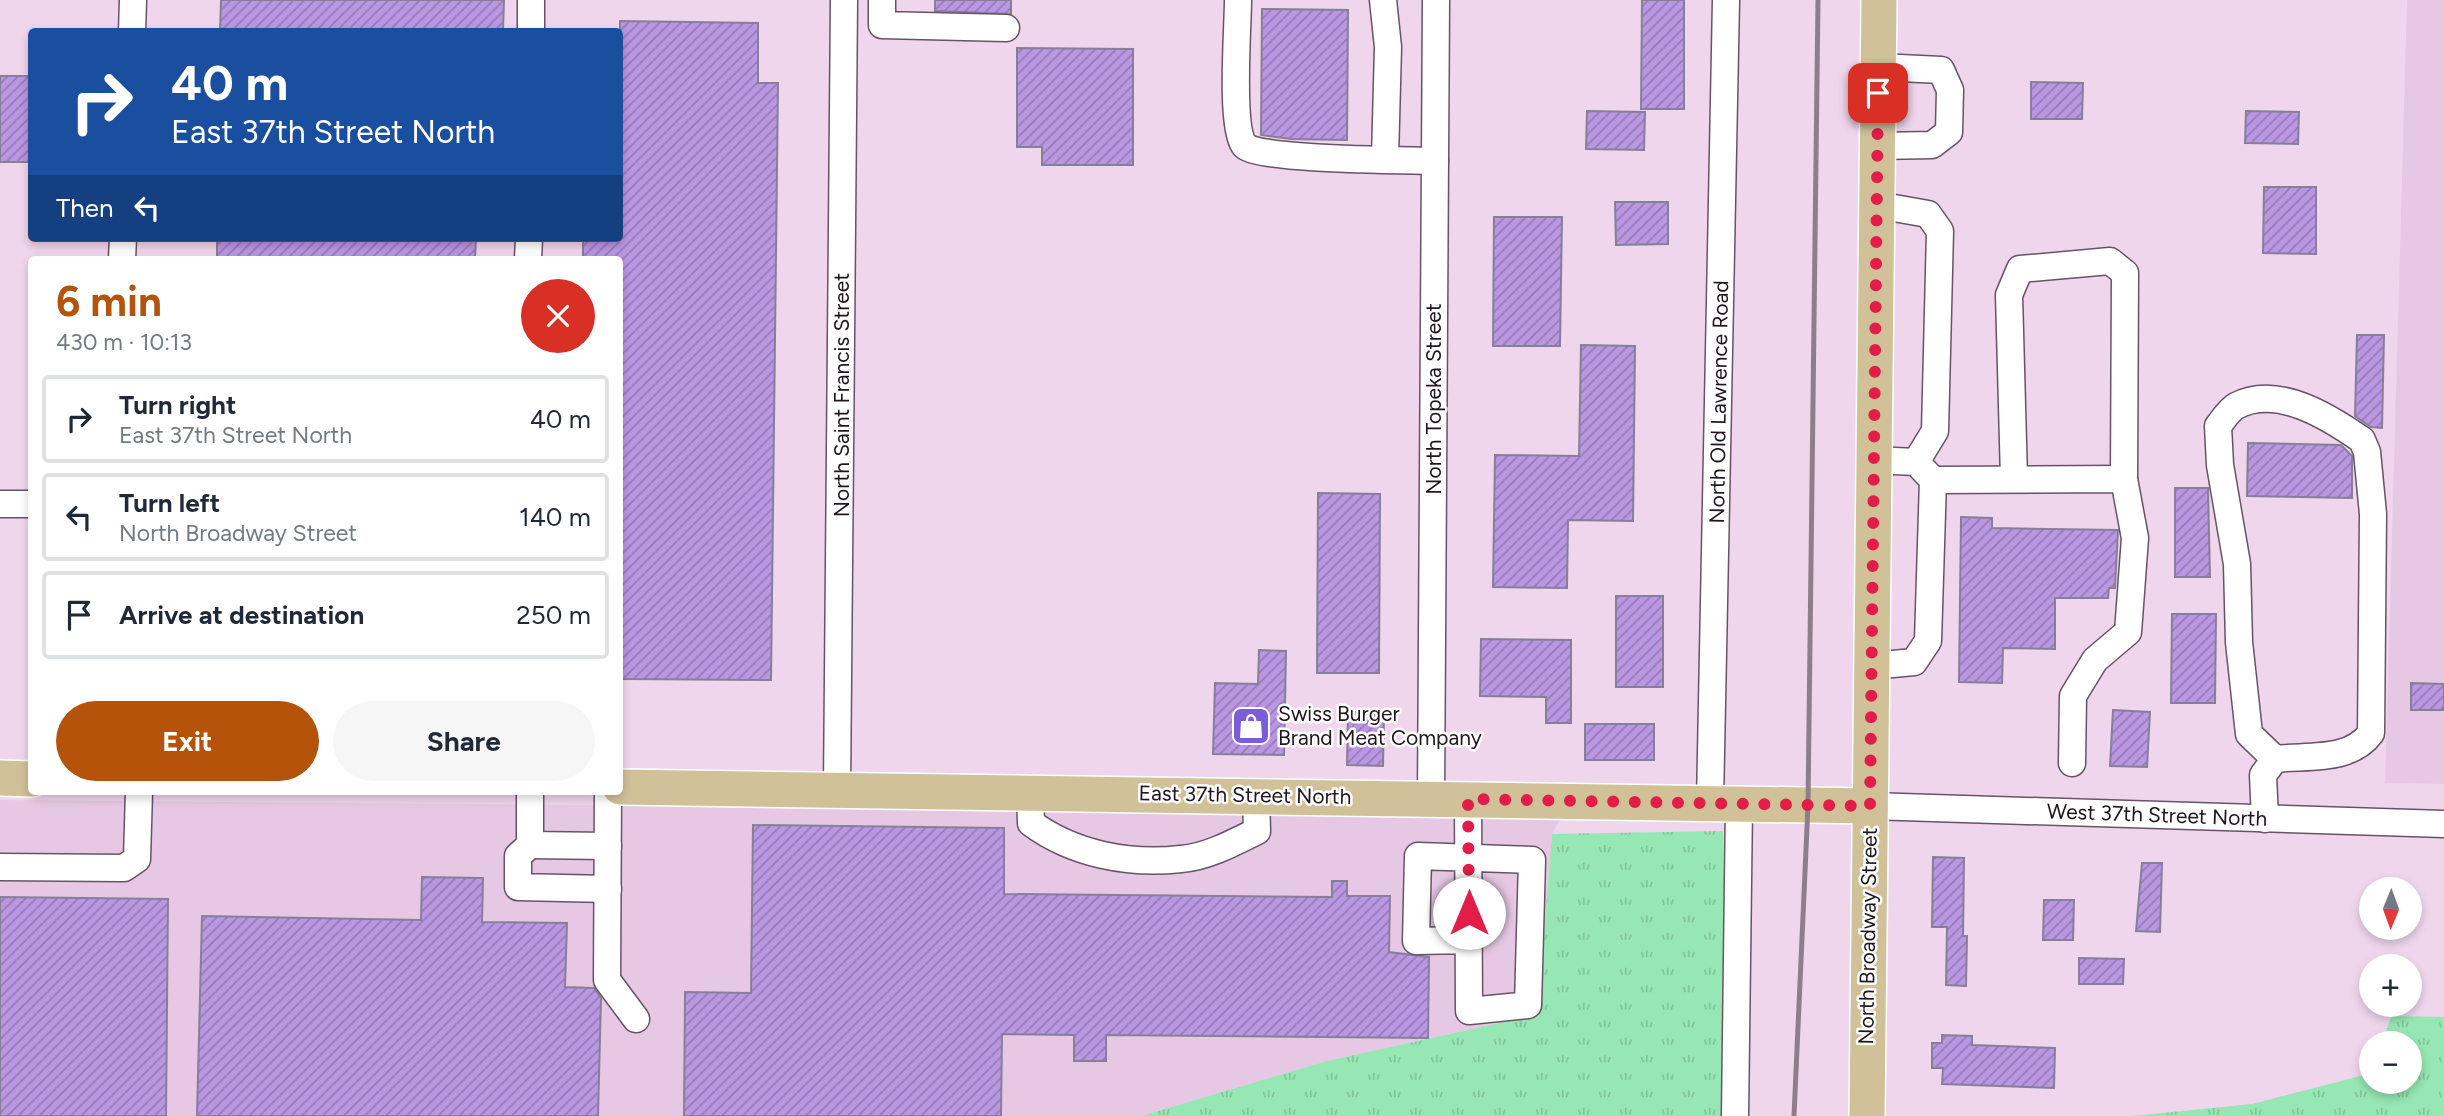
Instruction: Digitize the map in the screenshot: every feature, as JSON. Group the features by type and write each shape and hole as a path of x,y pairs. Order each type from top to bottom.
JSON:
{"main road":[{"name":"North Broadway Street","path":"1867,1116 1880,0"},
{"path":"0,778 28,779"},
{"name":"East 37th Street North","path":"623,787 1870,806"}],"street":[{"path":"132,28 133,0"},
{"path":"531,0 531,28"},
{"name":"North Saint Francis Street","path":"837,789 844,0"},
{"path":"882,0 882,25 1006,28"},
{"path":"1238,0 1237,116 1243,144 1253,152 1293,156 1435,161"},
{"path":"1383,0 1388,47 1385,158"},
{"name":"North Topeka Street","path":"1432,798 1436,0"},
{"name":"North Old Lawrence Road","path":"1726,0 1725,803 1735,1116"},
{"path":"1877,146 1932,145 1949,132 1950,90 1941,70 1878,67"},
{"path":"1871,666 1914,662 1928,641 1925,471 1935,431 1940,231 1928,214 1877,205"},
{"path":"2014,480 2009,295 2020,269 2110,261 2125,273 2124,480 2134,538 2128,632 2095,660 2073,696 2072,763"},
{"path":"2265,818 2263,775 2275,759 2343,754 2362,745 2371,733 2373,514 2367,452 2362,440 2297,403 2257,399 2234,407 2218,426 2220,465 2237,564 2239,642 2249,734 2275,759"},
{"path":"1873,460 1925,471 2014,480 2124,480"},
{"path":"0,504 28,504"},
{"path":"1030,792 1031,823 1053,840 1110,858 1181,859 1224,848 1256,831 1256,796"},
{"path":"0,867 124,867 137,859 139,795"},
{"path":"530,795 530,845"},
{"path":"608,795 607,980 636,1020"},
{"path":"1468,799 1468,858 1469,940 1469,1011 1528,1005 1532,860 1468,858 1418,856 1416,941 1469,940"},
{"name":"West 37th Street North","path":"1870,806 2444,824"},
{"path":"608,846 530,845 518,856 517,887 608,889"}],"shaded area":[{"path":"2407,0 2444,0 2444,784 2385,783"},
{"path":"0,800 1564,814 1552,834 1544,933 1519,1019 1327,1061 1141,1116 0,1116"}],"green space":[{"path":"1723,831 1729,1116 1141,1116 1327,1061 1518,1019 1544,933 1552,834"},
{"path":"2392,1017 2444,1017 2444,1116 2132,1116 2252,1104 2359,1076 2359,1094 2422,1094 2422,1031 2386,1031"}],"building":[{"path":"221,0 504,0 503,28 220,28"},
{"path":"935,0 1011,0 1011,14 935,11"},
{"path":"1642,0 1684,0 1684,109 1641,109"},
{"path":"1262,9 1348,10 1347,140 1291,139 1261,135"},
{"path":"620,21 758,23 758,83 778,83 771,680 623,679 623,256 583,256 583,242 623,242 623,28 620,28"},
{"path":"1017,48 1133,49 1133,165 1042,165 1042,147 1017,147"},
{"path":"0,76 28,76 28,162 0,162"},
{"path":"2031,82 2083,83 2082,119 2031,119"},
{"path":"1587,111 1645,112 1644,150 1586,149"},
{"path":"2246,111 2299,112 2298,144 2245,143"},
{"path":"2264,187 2316,187 2316,254 2263,253"},
{"path":"1615,202 1668,202 1668,244 1616,245"},
{"path":"1494,217 1562,217 1560,346 1493,346"},
{"path":"217,242 476,242 475,256 217,256"},
{"path":"2357,335 2384,335 2382,428 2371,427 2355,416"},
{"path":"1581,345 1635,346 1633,521 1568,520 1567,588 1493,587 1495,455 1579,456"},
{"path":"2248,443 2341,445 2352,456 2352,498 2247,496"},
{"path":"2175,488 2208,488 2210,577 2175,577"},
{"path":"1318,493 1380,494 1379,673 1317,673"},
{"path":"1961,517 1992,518 1992,528 2118,530 2115,588 2109,588 2108,598 2055,598 2055,649 2003,648 2002,683 1959,682"},
{"path":"1616,596 1663,596 1663,687 1616,687"},
{"path":"2172,614 2216,614 2215,703 2171,703"},
{"path":"1481,639 1571,640 1571,723 1546,723 1546,697 1480,696"},
{"path":"1259,650 1286,651 1284,755 1213,754 1215,683 1258,684"},
{"path":"2411,683 2444,684 2444,710 2411,710"},
{"path":"2113,710 2150,712 2147,767 2110,766"},
{"path":"1348,712 1384,712 1383,766 1347,765"},
{"path":"1585,724 1654,724 1654,760 1585,760"},
{"path":"753,825 1004,828 1004,894 1332,897 1332,881 1347,881 1347,896 1390,896 1389,952 1429,957 1428,1038 1106,1035 1106,1061 1074,1061 1074,1035 1002,1034 1001,1116 684,1116 685,992 751,993"},
{"path":"1933,857 1964,858 1963,936 1967,936 1966,986 1946,985 1947,927 1932,927"},
{"path":"2142,863 2162,863 2160,932 2136,931"},
{"path":"422,877 483,878 482,922 567,923 565,987 594,988 601,998 598,1116 197,1116 202,916 421,920"},
{"path":"0,897 168,899 166,1116 0,1116"},
{"path":"2044,900 2074,900 2073,940 2043,940"},
{"path":"2079,958 2124,959 2123,984 2079,984"},
{"path":"1942,1035 1972,1036 1972,1045 2055,1048 2054,1088 1942,1084 1943,1068 1932,1068 1932,1043 1942,1043"}],"railway":[{"path":"1794,1116 1808,805 1818,0"}],"place":[{"name":"Swiss Burger Brand Meat Company","path":"1251,726"}],"route":[{"path":"1469,913 1468,799 1870,806 1878,93"}]}
